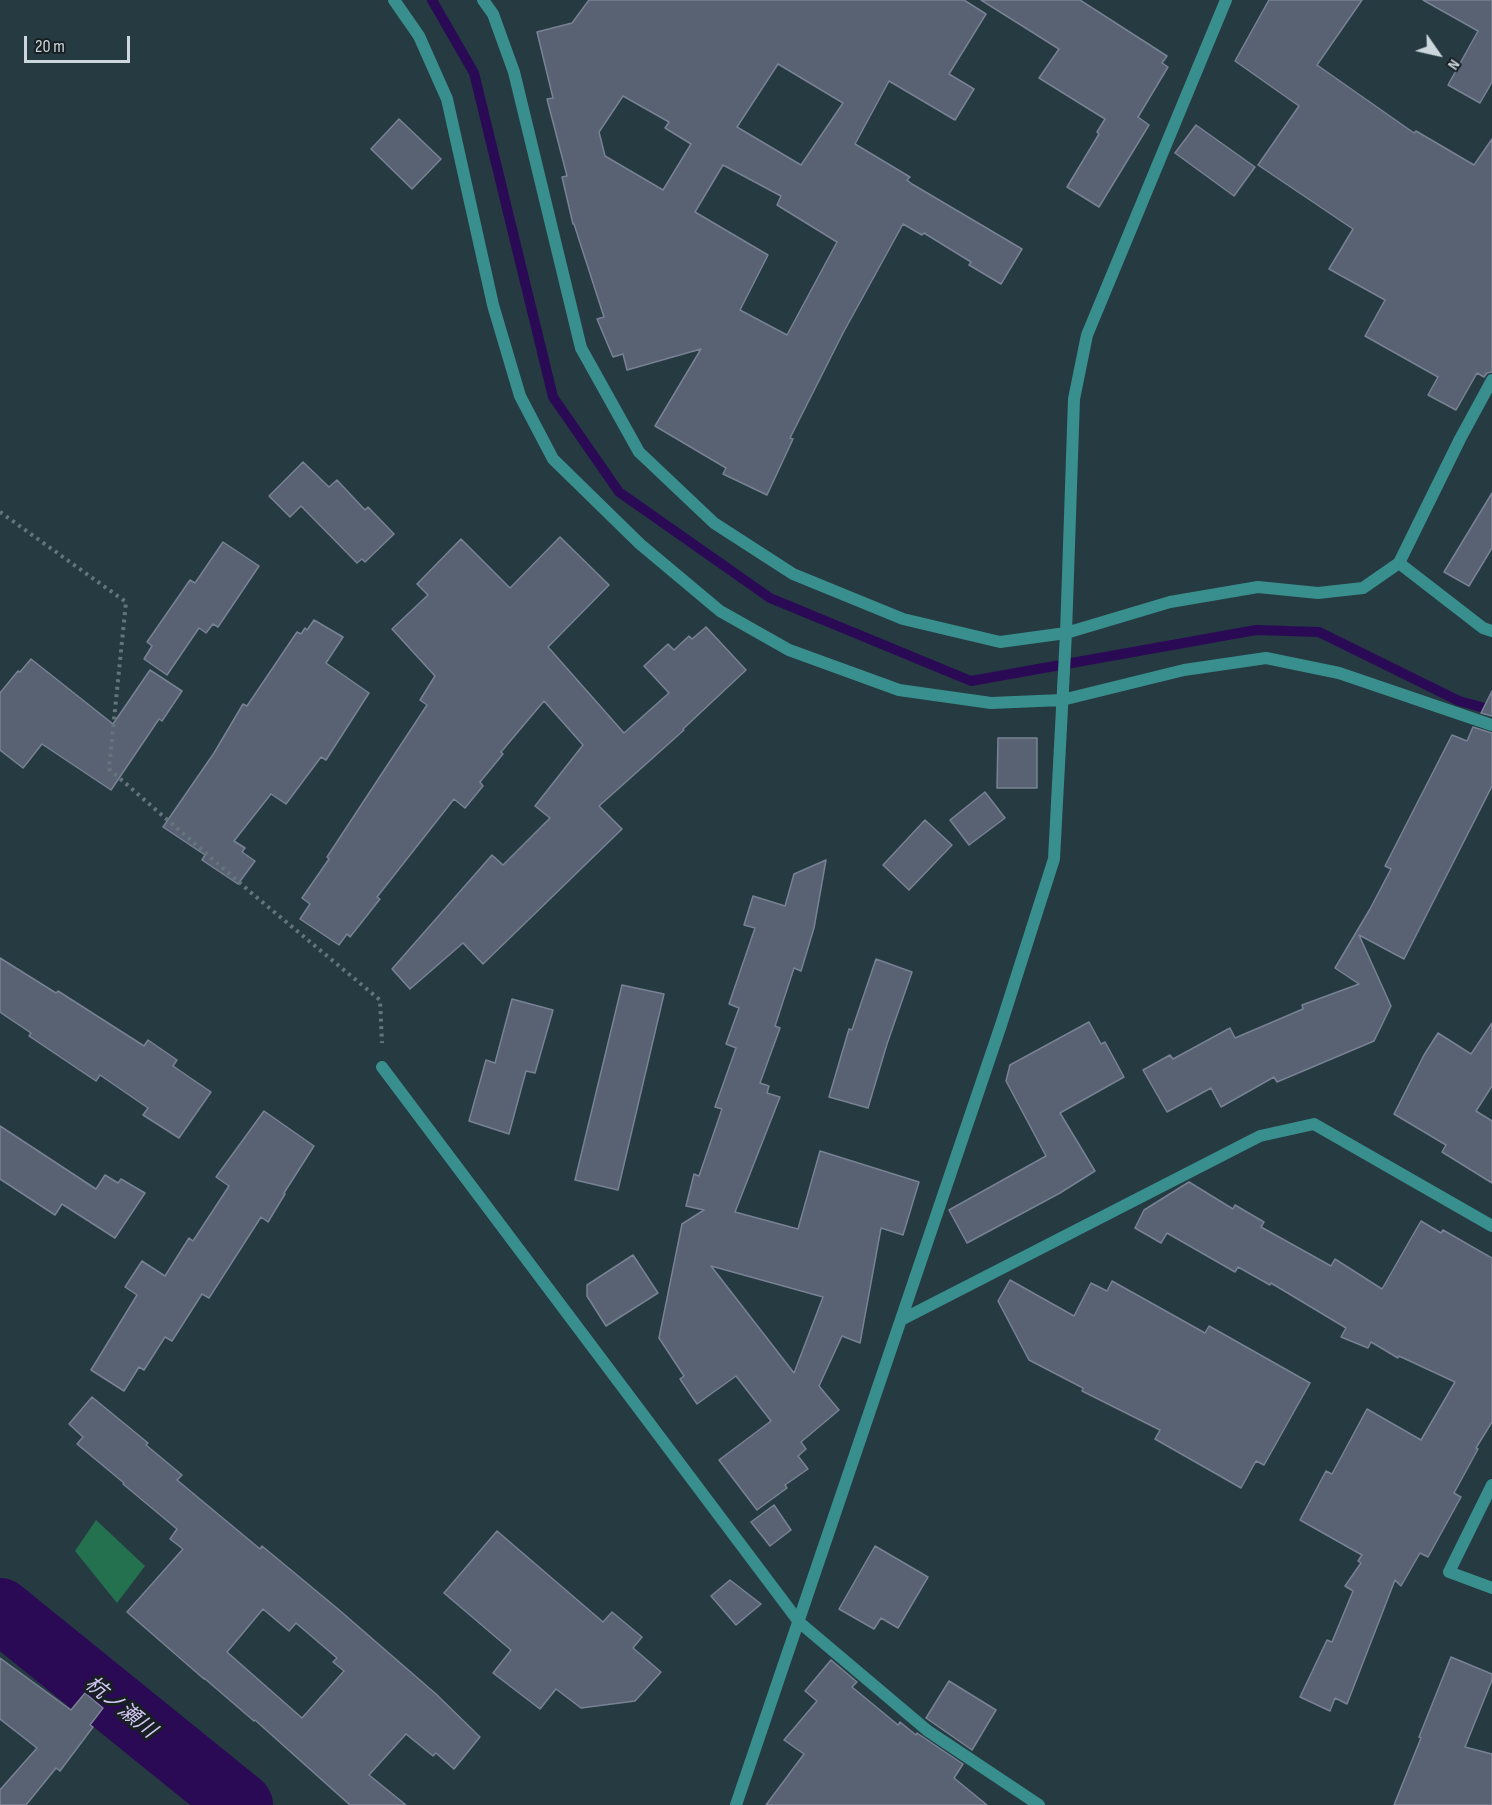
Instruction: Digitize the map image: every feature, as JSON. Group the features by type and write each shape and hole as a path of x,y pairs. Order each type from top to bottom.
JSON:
{"street":[{"path":"394,0 419,36 447,99 493,305 520,396 553,459 640,544 720,611 789,650 899,690 991,703 1062,700 1184,670 1266,658 1340,673 1492,725"},
{"path":"483,0 493,14 514,72 581,348 639,452 714,523 793,574 903,618 1000,642 1066,633 1170,602 1258,587 1318,593 1363,588 1399,563 1492,380"},
{"path":"736,1805 1001,1025 1054,859 1066,633 1074,399 1087,334 1226,0"},
{"path":"1399,563 1484,628 1492,631"},
{"path":"382,1067 799,1622 928,1731 1039,1805"},
{"path":"901,1320 1260,1136 1314,1124 1492,1226"},
{"path":"1492,1485 1449,1572 1492,1588"}],"path":[{"path":"0,512 126,602 109,769 255,896 380,1000 382,1067"}],"green space":[{"path":"96,1520 145,1566 117,1603 75,1551"}],"building":[{"path":"589,0 964,0 986,14 949,74 974,89 955,120 889,81 855,144 910,177 907,180 912,184 1022,249 1001,284 969,265 971,262 924,233 922,235 903,224 843,333 790,438 793,439 767,495 723,474 726,468 655,426 701,349 627,370 623,354 613,357 597,319 604,317 573,224 562,177 567,176 547,99 553,98 537,32 572,23","holes":["778,64 843,103 801,165 737,127","623,96 669,122 665,128 691,144 663,190 605,156 599,132","723,165 781,196 777,205 837,242 787,335 740,310 768,255 695,212"]},
{"path":"981,0 1080,0 1167,56 1162,63 1168,67 1138,117 1149,125 1099,207 1067,187 1099,134 1097,132 1105,119 1039,78 1059,49"},
{"path":"1269,0 1362,0 1317,65 1414,133 1416,131 1474,165 1492,139 1492,372 1487,373 1484,377 1477,373 1456,410 1428,395 1438,377 1365,336 1385,300 1329,269 1353,229 1258,165 1299,106 1235,61"},
{"path":"1423,0 1492,0 1492,82 1480,103 1448,85 1478,31"},
{"path":"399,119 441,159 412,189 371,149"},
{"path":"1196,125 1255,167 1234,196 1175,153"},
{"path":"303,462 329,487 337,480 365,510 368,507 394,534 365,562 362,559 357,563 301,506 290,517 269,496"},
{"path":"1492,493 1492,548 1469,586 1444,572"},
{"path":"560,537 609,585 548,647 624,733 669,693 644,666 668,644 674,650 689,636 692,639 706,627 746,670 684,730 599,806 622,829 483,964 463,943 410,989 392,969 492,855 503,865 550,818 535,806 583,745 544,701 501,752 503,754 480,782 483,786 465,808 454,799 377,897 380,899 350,937 347,934 339,945 300,919 310,904 302,898 427,705 420,700 435,676 392,629 428,595 417,584 461,539 510,588"},
{"path":"223,542 259,566 218,627 213,624 206,633 199,628 167,675 144,659 152,646 147,642 190,580 195,583"},
{"path":"314,620 343,637 326,663 369,693 326,760 321,757 286,804 271,794 234,841 245,848 242,852 255,861 238,884 202,860 205,855 163,827 214,753 243,704 247,706 297,632 301,634 305,628 307,630"},
{"path":"31,659 113,724 150,670 182,691 162,721 159,719 111,790 42,744 23,768 0,750 0,693"},
{"path":"1492,691 1492,716 1481,713"},
{"path":"1473,727 1492,733 1492,786 1404,959 1359,935 1391,1006 1374,1041 1277,1082 1274,1077 1221,1107 1211,1088 1167,1112 1143,1070 1170,1055 1173,1059 1230,1028 1235,1038 1303,1009 1302,1005 1359,984 1335,968 1391,869 1385,866 1452,735 1467,741"},
{"path":"998,738 1037,738 1037,788 997,788"},
{"path":"985,792 1005,818 969,845 950,820"},
{"path":"925,820 952,845 909,890 883,865"},
{"path":"826,860 814,928 801,971 794,968 775,1026 780,1028 760,1083 769,1086 767,1093 780,1097 735,1212 798,1229 820,1151 919,1182 903,1235 881,1228 860,1343 842,1336 819,1386 839,1410 801,1442 806,1449 798,1456 808,1469 785,1485 787,1488 757,1510 719,1460 771,1421 736,1376 697,1404 680,1379 684,1376 659,1338 682,1224 704,1210 686,1206 694,1174 699,1176 722,1109 715,1107 736,1048 726,1044 739,1008 729,1004 755,928 744,925 753,896 785,906 794,874","holes":["711,1266 823,1297 794,1373"]},
{"path":"0,958 56,993 58,991 144,1046 148,1040 177,1060 173,1066 211,1092 179,1138 143,1115 148,1108 100,1075 96,1081 29,1036 31,1033 0,1012"},
{"path":"876,959 912,972 868,1108 829,1097 849,1029 852,1030"},
{"path":"622,985 664,994 618,1190 575,1180"},
{"path":"512,999 553,1010 535,1073 526,1071 509,1134 469,1121 486,1060 495,1063"},
{"path":"1089,1022 1101,1044 1105,1042 1124,1077 1060,1113 1095,1171 1060,1193 967,1243 949,1210 1046,1156 1006,1081 1010,1065"},
{"path":"1492,1023 1492,1086 1476,1111 1492,1121 1492,1183 1442,1152 1446,1145 1394,1114 1424,1055 1438,1033 1471,1054"},
{"path":"264,1111 314,1146 268,1222 261,1217 209,1298 202,1294 172,1341 165,1337 144,1370 139,1367 124,1391 91,1370 137,1295 125,1287 142,1261 165,1276 189,1238 193,1241 229,1186 216,1177"},
{"path":"0,1126 96,1189 105,1175 118,1183 121,1179 145,1193 115,1238 62,1204 55,1215 0,1179"},
{"path":"1189,1182 1233,1209 1235,1205 1264,1222 1261,1227 1331,1266 1335,1259 1382,1289 1421,1221 1441,1233 1443,1230 1492,1258 1492,1422 1476,1448 1478,1449 1454,1493 1461,1497 1428,1557 1420,1553 1401,1586 1395,1580 1347,1704 1335,1698 1330,1711 1300,1697 1327,1640 1332,1642 1353,1591 1345,1586 1361,1563 1358,1561 1362,1555 1300,1520 1326,1471 1332,1474 1367,1409 1421,1440 1455,1382 1399,1356 1398,1358 1371,1342 1368,1348 1341,1337 1346,1328 1271,1283 1270,1285 1238,1267 1235,1272 1167,1233 1161,1243 1135,1228 1144,1210"},
{"path":"633,1255 658,1293 606,1326 587,1296 587,1285"},
{"path":"1010,1280 1074,1316 1091,1283 1107,1291 1112,1281 1205,1333 1209,1326 1310,1383 1264,1465 1256,1461 1241,1488 1155,1439 1160,1430 1082,1391 1083,1388 1029,1360 998,1301"},
{"path":"92,1397 148,1443 146,1445 182,1475 177,1480 260,1549 262,1546 436,1694 480,1737 454,1769 436,1753 433,1756 406,1734 369,1775 406,1805 350,1805 255,1720 127,1612 183,1549 170,1539 177,1529 77,1444 83,1437 69,1424","holes":["263,1609 289,1631 296,1623 337,1658 333,1662 344,1671 302,1718 227,1652"]},
{"path":"774,1505 791,1530 770,1546 751,1522"},
{"path":"497,1531 603,1622 612,1612 642,1637 633,1648 661,1672 635,1701 581,1708 556,1689 540,1709 493,1673 511,1650 444,1593"},
{"path":"875,1546 928,1577 898,1628 881,1618 874,1629 839,1609"},
{"path":"730,1580 761,1604 736,1625 711,1596"},
{"path":"1451,1657 1492,1674 1492,1680 1465,1747 1492,1754 1492,1805 1394,1805 1421,1738 1419,1737"},
{"path":"0,1658 71,1710 85,1693 103,1708 90,1725 93,1727 60,1771 56,1768 26,1805 0,1805 0,1790 37,1748 0,1719"},
{"path":"831,1660 857,1682 852,1687 898,1725 900,1722 916,1735 917,1733 963,1764 954,1778 987,1805 766,1805 804,1754 784,1740 817,1701 805,1691"},
{"path":"949,1681 996,1710 972,1750 926,1718"}],"waterway":[{"path":"432,0 474,73 553,397 619,492 770,598 971,681 1256,630 1319,632 1459,701 1492,710"},
{"name":"杭ノ瀬川","path":"0,1610 241,1805"}]}
